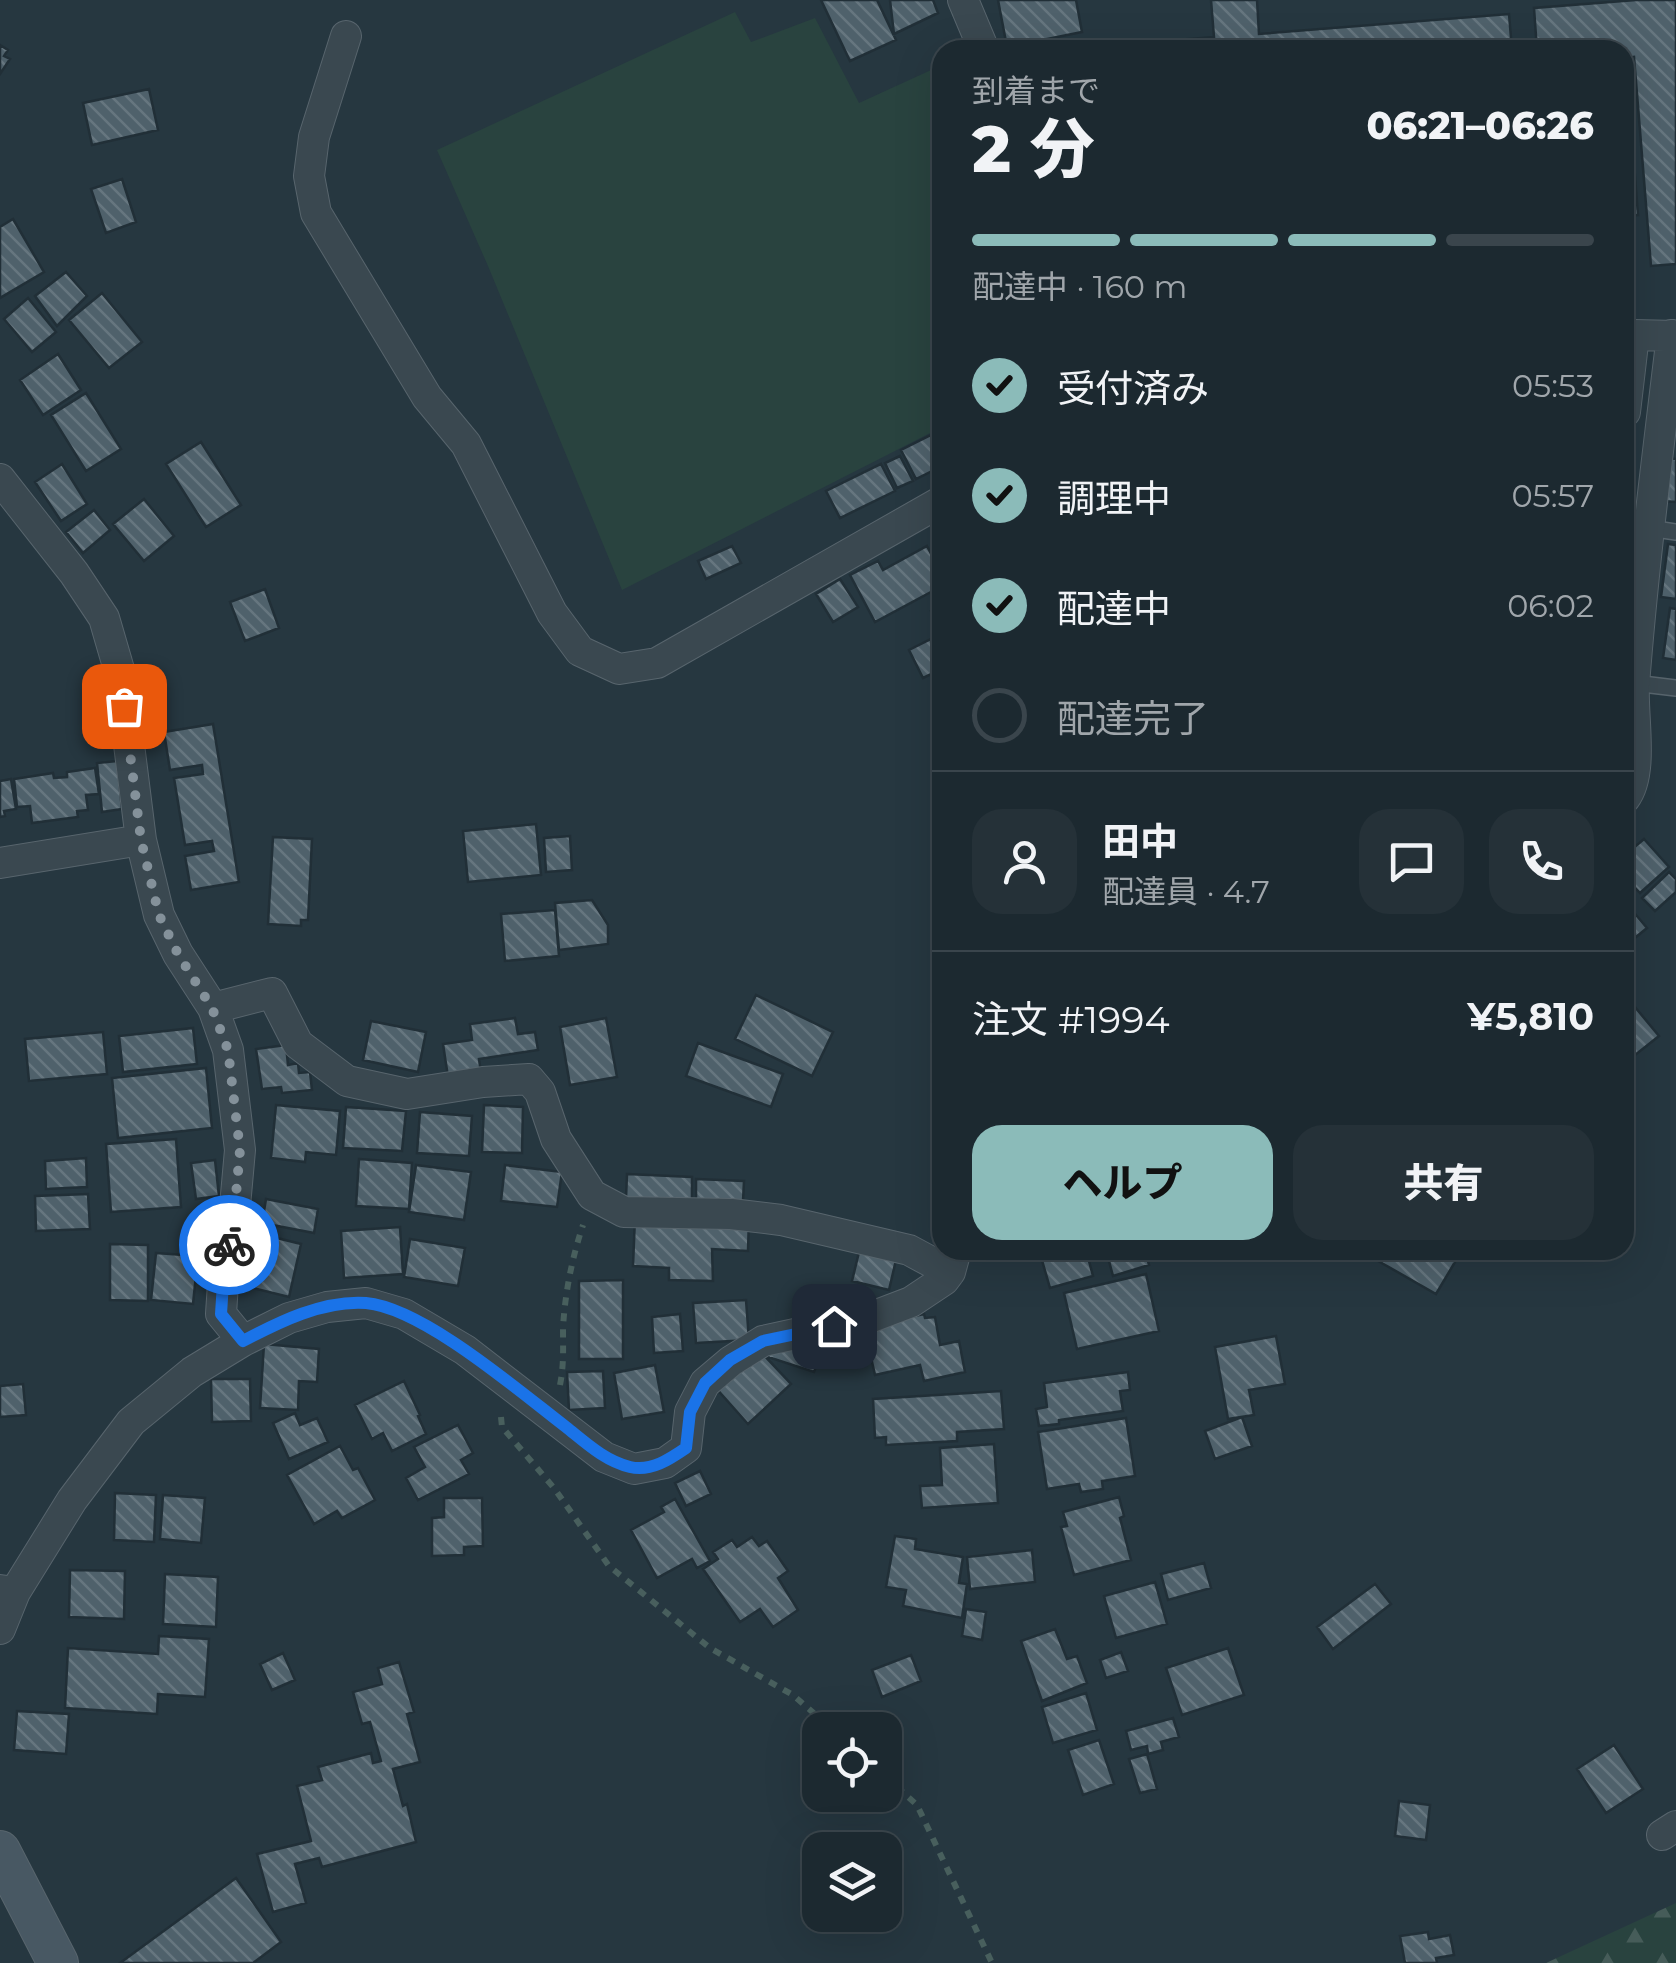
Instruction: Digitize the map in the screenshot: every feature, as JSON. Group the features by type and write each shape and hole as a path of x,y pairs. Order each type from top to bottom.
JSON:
{"street":[{"path":"963,0 980,40"},
{"path":"346,36 314,136 309,176 316,213 428,397 466,444 552,613 580,651 619,669 657,663 932,506"},
{"path":"1634,335 1674,336 1662,530 1634,684 1634,774"},
{"path":"0,478 104,618 120,673 141,840 159,915 212,1008 228,1050 240,1150 221,1314 243,1341"},
{"path":"0,863 141,840"},
{"path":"212,1008 272,994 298,1044 347,1081 407,1094 529,1079 540,1092 556,1139 592,1195 624,1212 731,1214 781,1220 932,1256"},
{"path":"0,1629 7,1591 131,1422 192,1372 289,1318 327,1307 366,1303 404,1314 465,1350 604,1457 634,1469 664,1463 686,1448 690,1412 705,1383 730,1360 763,1341 869,1318 911,1302 944,1280 953,1261"},
{"path":"0,1851 58,1963"}],"lane":[{"path":"1634,684 1676,688"}],"path":[{"path":"547,1413 558,1394 564,1368 564,1326 573,1254 592,1195"},
{"path":"508,1383 500,1402 502,1427 554,1488 609,1566 710,1648 793,1695 812,1712"},
{"path":"902,1791 918,1805 992,1963"}],"green space":[{"path":"735,12 751,42 815,18 859,103 932,70 932,432 622,590 437,150"},
{"path":"1676,1903 1676,1963 1546,1963"}],"building":[{"path":"821,0 877,0 896,40 850,61"},
{"path":"890,0 933,0 938,13 894,34"},
{"path":"998,0 1076,0 1082,32 1042,40 1006,40"},
{"path":"1211,0 1257,0 1259,34 1509,14 1511,40 1178,40 1214,37"},
{"path":"1676,0 1676,264 1651,266 1634,40 1536,40 1534,8"},
{"path":"0,45 8,50 4,56 10,59 0,74"},
{"path":"149,89 158,130 92,145 83,103"},
{"path":"1634,163 1638,215 1634,215"},
{"path":"122,179 136,222 106,233 91,189"},
{"path":"13,219 44,272 0,298 0,227"},
{"path":"66,272 87,296 57,326 35,296"},
{"path":"102,293 142,342 109,368 69,320"},
{"path":"28,298 56,332 32,352 4,319"},
{"path":"58,354 81,390 43,415 20,380"},
{"path":"86,393 121,449 86,471 51,415"},
{"path":"931,435 932,471 916,479 901,450"},
{"path":"201,442 241,505 206,527 166,464"},
{"path":"900,456 913,481 897,488 885,463"},
{"path":"1669,458 1676,459 1676,502 1663,501"},
{"path":"62,464 87,504 61,521 35,482"},
{"path":"881,464 895,491 840,518 826,491"},
{"path":"144,499 174,536 144,561 113,524"},
{"path":"94,510 110,530 83,553 66,532"},
{"path":"1668,544 1676,545 1676,599 1661,597"},
{"path":"732,546 741,563 706,579 698,561"},
{"path":"927,546 932,556 932,591 875,622 850,575 878,561 883,570"},
{"path":"840,579 858,607 833,622 816,594"},
{"path":"265,589 279,628 245,641 230,602"},
{"path":"1670,608 1676,609 1676,660 1663,658"},
{"path":"932,638 932,674 923,678 909,650"},
{"path":"213,724 239,882 191,890 185,856 214,851 212,841 185,845 174,778 203,774 202,765 170,770 164,732"},
{"path":"117,761 122,809 102,812 97,763"},
{"path":"95,768 99,794 86,795 88,810 77,811 78,817 32,823 30,806 17,807 14,779 53,773 54,778 67,777 67,772"},
{"path":"11,779 16,809 4,811 5,816 0,817 0,781"},
{"path":"536,824 541,875 468,882 463,831"},
{"path":"570,836 572,870 546,872 544,838"},
{"path":"273,837 312,839 308,920 301,920 301,926 268,924"},
{"path":"1644,839 1669,867 1640,893 1634,887 1634,847"},
{"path":"1669,872 1676,879 1676,892 1655,911 1642,898"},
{"path":"592,900 608,925 608,944 559,950 555,903"},
{"path":"555,910 559,956 505,961 501,914"},
{"path":"1634,913 1647,928 1634,939"},
{"path":"756,995 833,1032 812,1076 735,1039"},
{"path":"1634,1006 1659,1036 1634,1056"},
{"path":"515,1018 518,1034 535,1032 538,1050 479,1059 481,1073 448,1077 443,1044 472,1040 470,1024"},
{"path":"606,1018 617,1077 570,1085 560,1027"},
{"path":"371,1021 426,1032 418,1072 363,1060"},
{"path":"193,1028 197,1064 123,1072 119,1036"},
{"path":"103,1032 107,1074 29,1081 25,1039"},
{"path":"698,1043 783,1074 771,1107 686,1076"},
{"path":"286,1045 288,1065 298,1063 299,1073 310,1072 312,1090 282,1093 281,1087 262,1089 256,1049"},
{"path":"206,1068 212,1128 118,1138 112,1078"},
{"path":"276,1105 340,1111 336,1155 306,1152 305,1162 271,1158"},
{"path":"484,1105 523,1107 522,1153 482,1152"},
{"path":"346,1107 406,1111 402,1151 343,1148"},
{"path":"420,1112 472,1116 469,1156 417,1153"},
{"path":"176,1139 181,1207 111,1212 106,1144"},
{"path":"86,1158 87,1187 46,1189 45,1161"},
{"path":"359,1159 412,1163 409,1209 356,1206"},
{"path":"215,1160 219,1196 196,1199 191,1163"},
{"path":"416,1165 471,1172 464,1220 409,1212"},
{"path":"505,1165 562,1172 557,1207 501,1201"},
{"path":"627,1174 692,1177 692,1201 626,1198"},
{"path":"696,1179 744,1181 743,1201 696,1199"},
{"path":"88,1194 90,1229 36,1231 35,1196"},
{"path":"266,1199 318,1209 314,1233 262,1223"},
{"path":"635,1217 749,1218 748,1251 712,1249 713,1281 669,1280 669,1268 633,1266"},
{"path":"400,1227 403,1274 344,1278 341,1231"},
{"path":"257,1233 301,1244 289,1297 245,1286"},
{"path":"410,1239 465,1248 458,1286 404,1277"},
{"path":"110,1244 148,1245 148,1301 110,1300"},
{"path":"859,1252 896,1260 889,1290 852,1281"},
{"path":"156,1253 198,1256 193,1304 151,1300"},
{"path":"1042,1260 1089,1260 1093,1276 1050,1288"},
{"path":"1109,1260 1148,1260 1149,1265 1113,1276"},
{"path":"1376,1260 1455,1262 1436,1294"},
{"path":"1146,1274 1159,1331 1077,1349 1064,1293"},
{"path":"623,1280 623,1359 579,1359 579,1281"},
{"path":"746,1300 749,1340 696,1343 693,1303"},
{"path":"680,1314 683,1351 654,1353 652,1317"},
{"path":"924,1314 925,1318 935,1317 940,1345 959,1341 965,1372 924,1381 920,1365 875,1375 864,1327"},
{"path":"1276,1336 1285,1384 1249,1390 1254,1415 1228,1419 1215,1347"},
{"path":"774,1340 820,1356 814,1372 768,1357"},
{"path":"264,1344 319,1349 317,1382 299,1381 298,1410 260,1408"},
{"path":"761,1352 791,1384 748,1424 715,1387"},
{"path":"655,1365 664,1412 622,1419 614,1373"},
{"path":"603,1371 605,1408 569,1410 567,1372"},
{"path":"1128,1372 1130,1390 1120,1391 1123,1411 1039,1426 1036,1409 1047,1407 1044,1383"},
{"path":"211,1379 250,1379 251,1421 212,1422"},
{"path":"404,1381 426,1434 392,1451 383,1433 372,1439 355,1405"},
{"path":"23,1384 26,1415 0,1417 0,1386"},
{"path":"1001,1391 1004,1429 957,1432 957,1441 886,1445 886,1437 875,1438 873,1399"},
{"path":"295,1413 300,1425 317,1418 328,1442 289,1459 273,1423"},
{"path":"1242,1417 1252,1446 1215,1459 1205,1431"},
{"path":"1126,1418 1135,1476 1102,1481 1103,1489 1081,1492 1079,1484 1047,1489 1038,1432"},
{"path":"458,1425 473,1453 461,1460 469,1474 418,1500 406,1478 425,1467 414,1447"},
{"path":"994,1444 998,1503 922,1508 920,1486 942,1485 940,1448"},
{"path":"340,1446 353,1470 358,1468 375,1500 342,1518 337,1511 314,1524 287,1475"},
{"path":"700,1471 711,1494 686,1506 675,1483"},
{"path":"115,1493 156,1495 154,1542 114,1540"},
{"path":"163,1495 205,1498 201,1543 160,1539"},
{"path":"1119,1497 1131,1560 1074,1575 1061,1527 1067,1526 1063,1512"},
{"path":"444,1498 482,1498 483,1546 464,1547 464,1555 432,1556 432,1518 444,1517"},
{"path":"675,1499 710,1561 697,1568 692,1559 657,1578 631,1530 664,1512 661,1507"},
{"path":"895,1536 916,1539 915,1549 963,1557 959,1583 967,1584 962,1618 903,1606 906,1590 886,1587"},
{"path":"752,1537 759,1546 767,1541 788,1571 778,1578 798,1610 773,1627 760,1609 740,1622 703,1569 718,1559 713,1552 732,1540 737,1547"},
{"path":"1032,1550 1035,1582 970,1589 967,1557"},
{"path":"1204,1563 1211,1588 1168,1600 1161,1574"},
{"path":"70,1570 125,1571 124,1619 69,1617"},
{"path":"165,1574 218,1577 216,1627 163,1624"},
{"path":"1155,1582 1167,1624 1116,1638 1104,1596"},
{"path":"1375,1584 1391,1604 1333,1649 1317,1627"},
{"path":"966,1609 986,1612 982,1640 962,1636"},
{"path":"1055,1629 1067,1659 1077,1656 1087,1683 1042,1701 1021,1641"},
{"path":"159,1636 209,1639 205,1697 158,1694 157,1714 65,1708 68,1648 158,1654"},
{"path":"1228,1648 1244,1695 1182,1715 1166,1668"},
{"path":"1121,1652 1128,1671 1106,1678 1100,1660"},
{"path":"283,1653 295,1680 272,1690 260,1664"},
{"path":"911,1655 921,1681 882,1697 872,1670"},
{"path":"399,1662 414,1712 407,1714 420,1762 393,1769 416,1842 322,1867 319,1858 295,1864 306,1903 273,1912 257,1854 311,1841 297,1786 322,1780 318,1767 371,1753 373,1763 381,1761 370,1722 362,1724 353,1692 382,1684 378,1668"},
{"path":"1086,1693 1097,1730 1053,1743 1042,1707"},
{"path":"17,1711 69,1714 66,1754 14,1750"},
{"path":"1173,1718 1179,1737 1161,1742 1163,1750 1148,1754 1147,1746 1131,1750 1126,1731"},
{"path":"1099,1740 1114,1784 1083,1795 1068,1750"},
{"path":"1614,1745 1643,1789 1606,1813 1577,1769"},
{"path":"1147,1754 1157,1789 1140,1793 1129,1759"},
{"path":"1399,1801 1430,1805 1426,1840 1395,1836"},
{"path":"236,1878 281,1942 253,1963 120,1963"},
{"path":"1428,1932 1429,1939 1450,1935 1454,1955 1436,1958 1437,1963 1405,1963 1400,1936"}],"way so far":[{"path":"124,706 141,840 159,915 212,1008 228,1050 240,1150 229,1245"}],"route":[{"path":"229,1245 221,1314 243,1341 289,1318 327,1307 366,1303 404,1314 465,1350 604,1457 634,1469 664,1463 686,1448 690,1412 705,1383 730,1360 763,1341 834,1326"}]}
